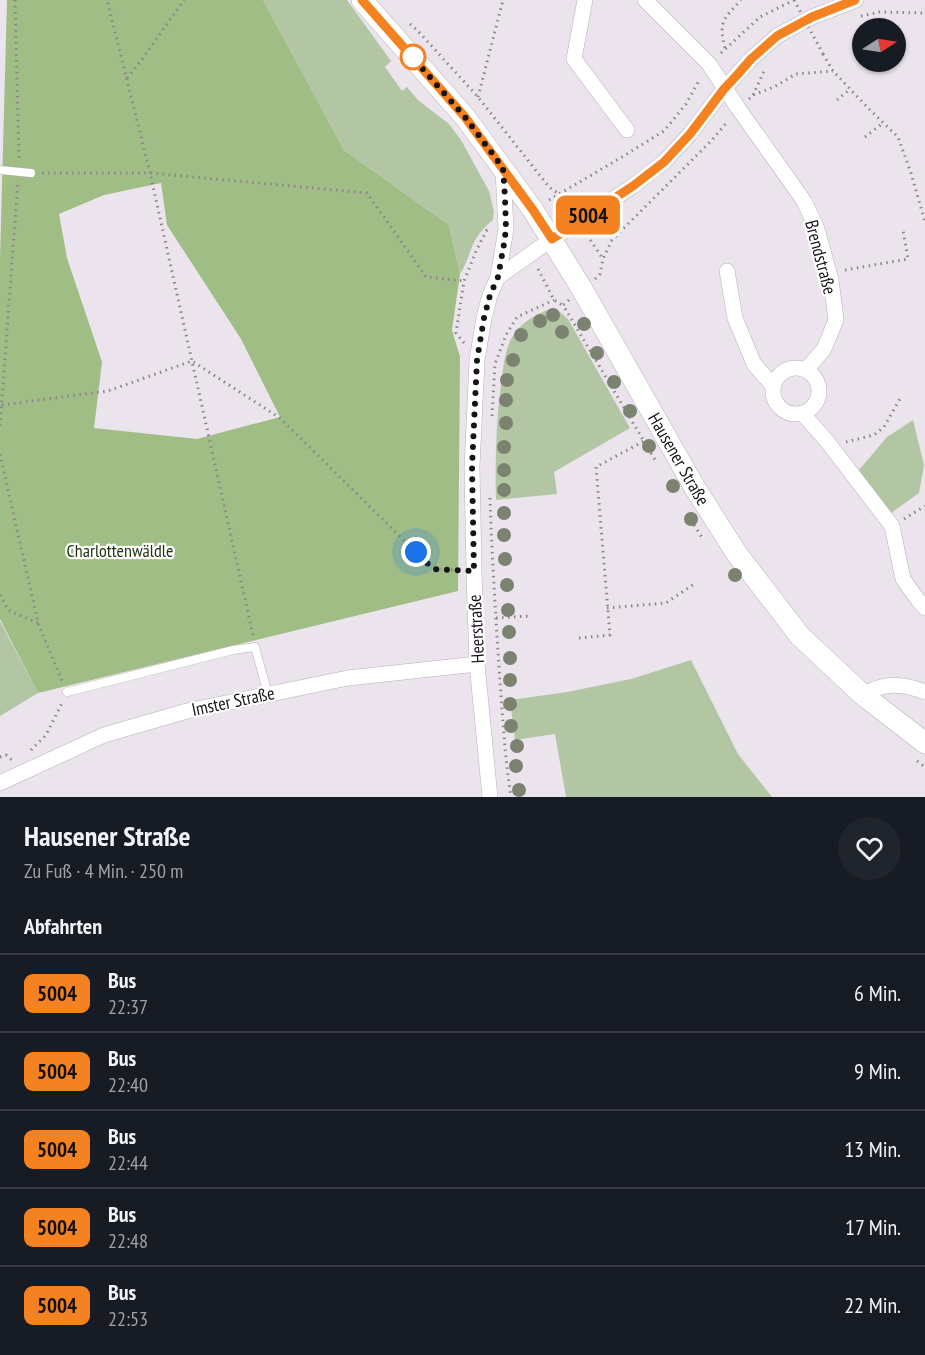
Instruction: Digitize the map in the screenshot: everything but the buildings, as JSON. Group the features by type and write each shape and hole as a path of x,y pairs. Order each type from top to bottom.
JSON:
{"main road":[{"name":"Hausener Straße","path":"363,0 465,117 533,210 588,299 695,488 737,554 800,636 863,695 925,743"}],"street":[{"path":"585,0 574,59 627,129"},
{"name":"Brendstraße","path":"645,0 709,64 724,89 804,201 817,229 829,273 836,320 824,349 806,370"},
{"path":"498,277 633,186 664,162 690,134 724,89 751,59 777,36 812,17 856,0"},
{"name":"Heerstraße","path":"490,797 477,664 472,467 477,360 484,318 498,277 506,229 503,168"},
{"path":"727,271 735,318 754,364 773,386"},
{"path":"799,368 806,370 817,381 818,397 809,410 802,413 788,413 774,400 775,380 785,370 799,368"},
{"path":"802,413 829,444 892,526 903,579 925,608"},
{"name":"Imster Straße","path":"0,783 104,735 187,711 348,678 477,664"},
{"path":"863,695 875,688 889,685 910,686 925,692"}],"lane":[{"path":"0,170 31,173"},
{"path":"67,692 233,650 255,647 268,694"}],"path":[{"path":"0,426 19,172 15,0"},
{"path":"107,0 150,173 255,647"},
{"path":"127,78 184,0"},
{"path":"478,97 503,0"},
{"path":"725,48 721,33 724,20 741,0"},
{"path":"404,18 478,97 549,187 559,194 664,131 686,104 709,64 760,17 794,0 833,70 898,137 925,222"},
{"path":"859,17 880,12 925,13"},
{"path":"811,35 820,30"},
{"path":"600,274 603,259 612,240 712,140 738,108 753,94 765,69 772,63"},
{"path":"753,94 774,87 796,74 833,70"},
{"path":"837,100 850,89"},
{"path":"865,137 883,123"},
{"path":"31,173 150,173 367,193 426,277 464,281"},
{"path":"477,360 456,333 464,281 487,230 506,229"},
{"path":"829,273 909,259 903,230"},
{"path":"492,419 495,364 506,335 517,317 554,300 563,305"},
{"path":"2,405 108,391 192,361"},
{"path":"192,361 280,418 433,569 474,571"},
{"path":"829,444 874,435 884,427 901,398"},
{"path":"579,638 610,635 596,467 644,441"},
{"path":"0,454 38,623 67,692 46,735 31,750"},
{"path":"490,498 504,739 511,797"},
{"path":"892,526 925,506"},
{"path":"607,608 666,603 694,584"},
{"path":"0,595 8,610 38,623"},
{"path":"496,618 528,616"},
{"path":"0,757 6,754 16,765 19,773"}],"green space":[{"name":"Charlottenwäldle","path":"7,0 263,0 344,150 449,225 460,274 452,330 460,357 458,591 38,693 0,619 0,259","holes":["161,183 167,225 241,339 280,417 197,439 94,428 102,362 67,258 59,214 104,195"]},
{"path":"263,0 347,0 391,61 385,67 402,91 407,87 418,100 449,124 461,140 489,191 494,211 493,220 476,239 460,274 449,225 344,150"},
{"path":"550,309 560,312 568,319 630,428 554,472 557,494 496,500 498,413 507,350 511,339 523,324"},
{"path":"913,420 924,465 919,493 891,513 854,476 887,437"},
{"path":"0,621 38,693 0,716"},
{"path":"691,660 738,754 772,797 566,797 555,734 515,740 510,700 567,692 631,679"}],"bus line":[{"name":"5004","path":"362,0 465,117 552,239 633,186 664,162 690,134 724,89 751,59 777,36 812,17 855,0"}],"route":[{"path":"413,57 407,51 465,117 503,168 506,229 498,277 484,318 477,360 472,467 474,571 433,569 416,552"}]}
